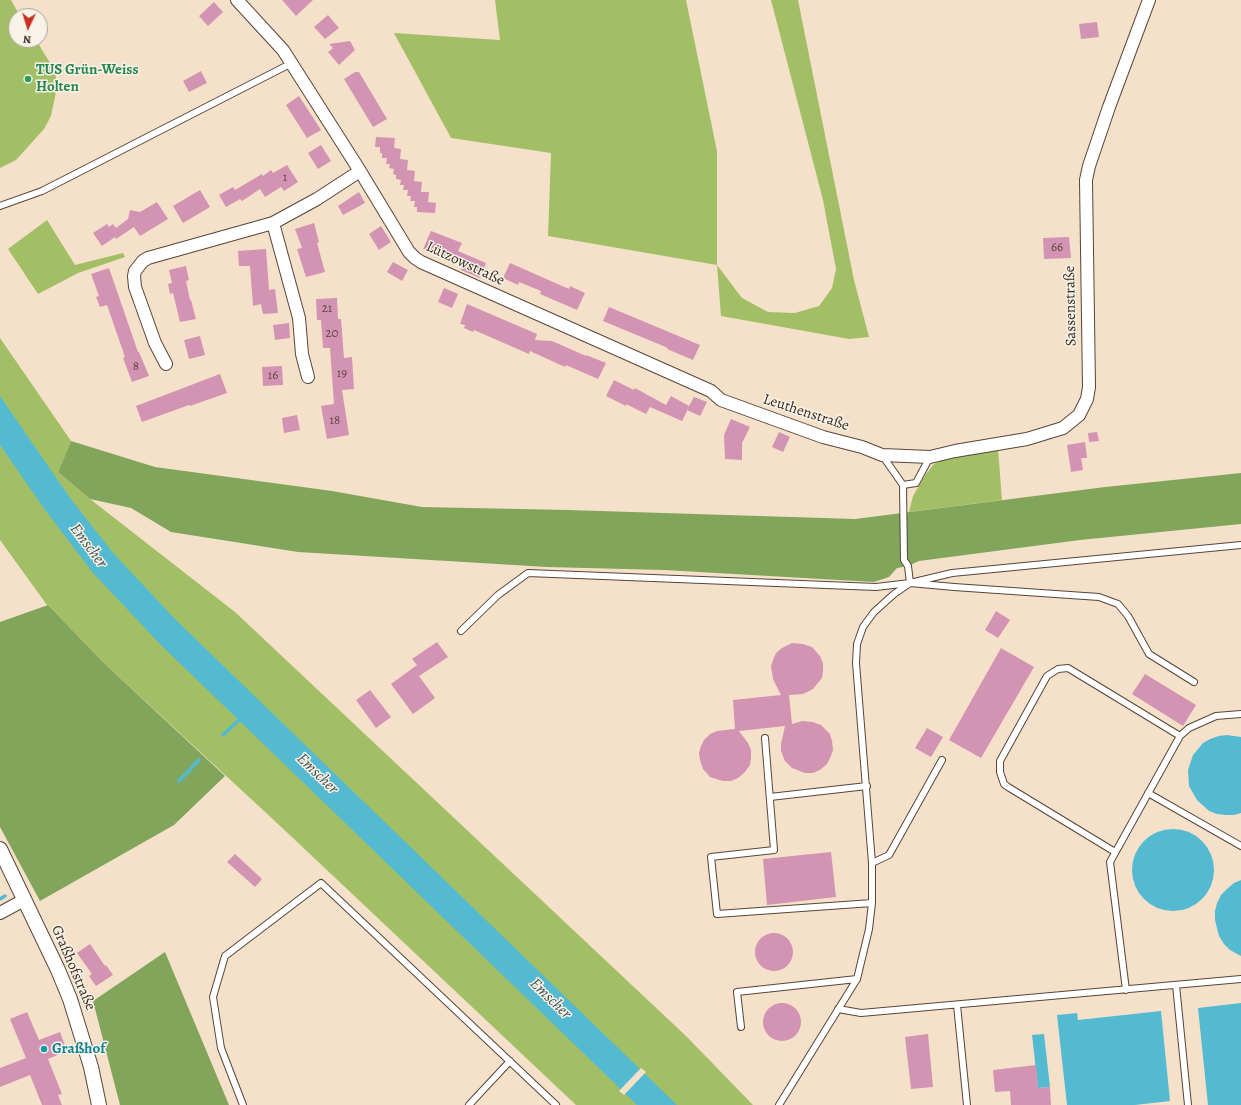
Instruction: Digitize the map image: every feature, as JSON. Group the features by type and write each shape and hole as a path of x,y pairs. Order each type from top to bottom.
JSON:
{"street":[{"name":"Lützowstraße","path":"237,0 283,50 292,63 409,252 415,258 711,391 721,400"},
{"name":"Sassenstraße","path":"882,455 930,457 955,451 1027,439 1063,428 1079,414 1087,399 1089,387 1086,180 1089,166 1109,107 1149,0"},
{"path":"166,364 155,343 135,288 134,276 138,266 143,261 148,258 273,223 311,202 360,171"},
{"path":"273,223 298,318 302,354 308,377"},
{"name":"Leuthenstraße","path":"721,400 823,437 862,447 882,455"},
{"name":"Graßhofstraße","path":"0,849 58,970 70,999 92,1067 99,1105"},
{"path":"0,913 24,900"}],"lane":[{"path":"0,206 42,192 292,63"},
{"path":"882,455 903,485 904,560 908,566 910,583"},
{"path":"903,485 916,483 930,457"},
{"path":"460,631 498,595 528,573 876,587 910,583 952,573 1241,545"},
{"path":"779,1105 857,980 869,929 872,902 872,863 856,662 857,644 863,627 874,612 894,594 910,583 954,588 1098,597 1118,604 1128,616 1149,654 1194,682"},
{"path":"1115,852 1004,784 1000,772 1000,761 1047,676 1058,669 1068,668 1180,736"},
{"path":"1126,990 1110,862 1180,736 1189,728 1216,716 1241,714"},
{"path":"765,738 774,850 711,857 717,914 872,902"},
{"path":"872,863 889,855 942,760"},
{"path":"770,797 867,786"},
{"path":"1148,793 1241,846"},
{"path":"243,1105 222,1048 213,996 225,956 321,883 556,1105"},
{"path":"838,1009 861,1013 1241,979"},
{"path":"741,1027 737,992 857,980"},
{"path":"1176,985 1188,1105"},
{"path":"957,1005 967,1105"},
{"path":"469,1105 510,1061"}],"green space":[{"name":"TUS Grün-Weiss Holten","path":"0,0 11,0 16,8 8,8 8,48 41,48 55,71 57,87 51,116 44,129 16,160 0,168"},
{"path":"495,0 686,0 717,151 717,265 548,236 551,153 451,138 394,33 500,40"},
{"path":"771,0 798,0 854,280 869,337 849,339 721,316 717,265 742,298 768,312 795,313 819,306 832,288 836,269 823,200"},
{"path":"47,220 75,265 123,253 125,257 78,273 38,294 8,249"},
{"path":"0,338 71,441 58,472 90,499 235,612 686,1036 753,1105 576,1105 277,823 104,663 47,605 0,540"},
{"path":"71,441 155,467 332,491 422,507 855,519 1105,487 1241,473 1241,524 1080,540 919,561 908,566 897,568 889,577 874,582 664,570 547,567 298,552 171,532 131,508 90,499 58,472"},
{"path":"998,449 1002,500 909,512 913,496 926,474 934,464 949,457"},
{"path":"48,605 104,663 225,776 174,825 40,901 0,827 0,622"},
{"path":"165,952 229,1105 120,1105 93,1001"}],"water":[{"name":"Emscher","path":"0,396 70,498 114,554 176,620 677,1105 637,1105 162,646 93,573 45,510 0,445"},
{"path":"1227,735 1241,737 1241,813 1234,815 1217,814 1209,811 1197,800 1189,786 1188,770 1193,755 1203,743 1219,736"},
{"path":"1173,829 1189,833 1202,841 1210,854 1214,870 1210,886 1202,899 1189,907 1173,911 1157,907 1144,899 1136,886 1132,870 1136,854 1144,841 1157,833"},
{"path":"1241,880 1241,956 1230,950 1219,936 1215,920 1215,911 1221,895 1234,883"},
{"path":"1241,1003 1241,1105 1208,1105 1198,1008"},
{"path":"1161,1011 1170,1101 1135,1105 1067,1105 1057,1015 1077,1013 1078,1020"},
{"path":"1044,1034 1050,1087 1038,1088 1032,1035"}],"pier":[{"path":"641,1068 646,1072 624,1095 619,1091"}],"building":[{"path":"282,0 313,0 296,16"},
{"path":"214,2 223,12 208,26 199,16"},
{"path":"328,15 339,28 325,39 314,27"},
{"path":"1097,22 1099,37 1081,39 1079,24"},
{"path":"350,41 355,50 339,65 328,52 333,48 329,44"},
{"path":"201,71 207,83 189,92 183,81"},
{"path":"355,72 359,72 387,119 373,127 344,79"},
{"path":"299,96 321,130 307,138 286,105"},
{"path":"376,137 395,138 394,148 401,149 400,159 408,160 407,170 415,171 414,181 422,182 421,192 429,192 428,202 436,203 435,213 417,212 417,207 414,207 415,201 410,201 411,196 407,196 408,190 403,190 404,185 400,185 401,180 396,179 396,175 393,174 394,169 389,168 390,164 386,164 387,158 382,158 380,147 375,147"},
{"path":"321,145 331,161 318,169 308,153"},
{"path":"287,165 298,182 284,191 281,187 265,197 260,189 242,201 240,199 226,207 219,195 233,187 235,190 262,174 263,176 271,170 273,173"},
{"path":"200,190 210,207 183,223 173,206"},
{"path":"359,192 365,203 343,215 338,206"},
{"path":"157,202 168,219 140,236 134,227 102,246 93,233 107,224 109,227 113,224 116,228 128,219 130,210 140,212"},
{"path":"314,223 319,242 317,243 325,272 306,277 297,249 302,248 295,229"},
{"path":"381,226 391,242 379,250 369,234"},
{"path":"431,231 462,243 458,251 486,263 480,278 461,270 463,264 423,249"},
{"path":"1069,237 1071,258 1044,259 1043,238"},
{"path":"266,249 269,290 275,289 278,313 263,314 261,304 253,306 250,266 239,266 238,251"},
{"path":"393,262 408,270 402,281 387,272"},
{"path":"510,263 569,289 570,286 585,293 577,310 540,294 541,291 519,282 518,285 503,278"},
{"path":"186,266 189,280 186,281 196,319 180,322 173,293 170,294 168,284 172,283 169,270"},
{"path":"109,268 138,352 149,376 132,382 107,305 100,307 96,297 99,296 91,274"},
{"path":"444,288 458,294 452,308 438,302"},
{"path":"337,298 338,319 341,319 344,358 352,357 354,389 342,390 349,435 327,439 321,406 334,404 330,348 323,348 321,320 317,320 316,299"},
{"path":"467,304 537,334 535,340 552,341 606,363 598,379 566,365 565,367 530,351 529,354 474,330 473,332 464,328 465,325 460,324"},
{"path":"609,307 700,345 693,360 603,321"},
{"path":"289,323 290,338 275,340 273,325"},
{"path":"200,336 205,355 189,359 184,340"},
{"path":"282,366 283,385 263,386 262,367"},
{"path":"220,374 227,393 142,422 136,406"},
{"path":"614,380 634,390 635,388 666,405 671,396 689,406 694,397 707,402 700,416 687,410 682,421 650,407 646,414 606,396"},
{"path":"297,415 300,430 284,433 282,418"},
{"path":"731,419 750,427 742,443 742,460 725,459 724,435"},
{"path":"779,432 790,437 783,452 772,447"},
{"path":"1097,432 1099,441 1089,442 1088,433"},
{"path":"1085,442 1087,458 1081,458 1083,470 1071,472 1067,445"},
{"path":"996,611 1010,620 998,638 985,630"},
{"path":"437,642 448,657 419,676 435,698 413,714 391,684 417,665 412,659"},
{"path":"792,643 812,647 820,656 823,663 822,678 813,689 803,694 789,695 792,724 802,721 813,722 821,725 830,734 833,750 827,764 820,770 813,773 805,773 792,768 785,761 781,751 785,726 739,731 748,743 751,750 750,765 738,778 731,781 723,781 710,777 703,769 700,760 699,753 704,740 710,734 717,731 735,729 733,700 781,695 773,679 771,666 776,653"},
{"path":"1001,648 1034,667 981,758 949,740"},
{"path":"1145,674 1196,705 1183,726 1132,694"},
{"path":"370,690 391,717 376,728 356,700"},
{"path":"927,728 943,737 931,757 915,748"},
{"path":"831,852 836,897 767,905 763,859"},
{"path":"235,854 262,879 255,887 227,862"},
{"path":"770,933 778,933 785,936 790,941 793,952 790,963 785,968 778,971 770,971 763,968 758,963 755,956 755,948 758,941 763,936"},
{"path":"90,944 113,975 96,986 89,976 92,974 77,953"},
{"path":"778,1003 786,1003 793,1006 798,1011 801,1022 798,1033 793,1038 786,1041 778,1041 771,1038 766,1033 763,1026 763,1018 766,1011 771,1006"},
{"name":"Graßhof","path":"27,1012 39,1040 60,1032 67,1051 48,1059 62,1094 58,1095 62,1105 42,1105 30,1075 0,1087 0,1068 26,1058 10,1019"},
{"path":"928,1034 933,1087 911,1089 905,1037"},
{"path":"1036,1065 1038,1088 1050,1087 1051,1105 1011,1105 1010,1091 995,1092 993,1070"}],"waterway":[{"path":"223,735 241,718"},
{"path":"179,781 199,760"},
{"path":"0,899 5,896"}],"place":[{"name":"TUS Grün-Weiss Holten","path":"28,79"},
{"name":"Graßhof","path":"44,1049"}]}
